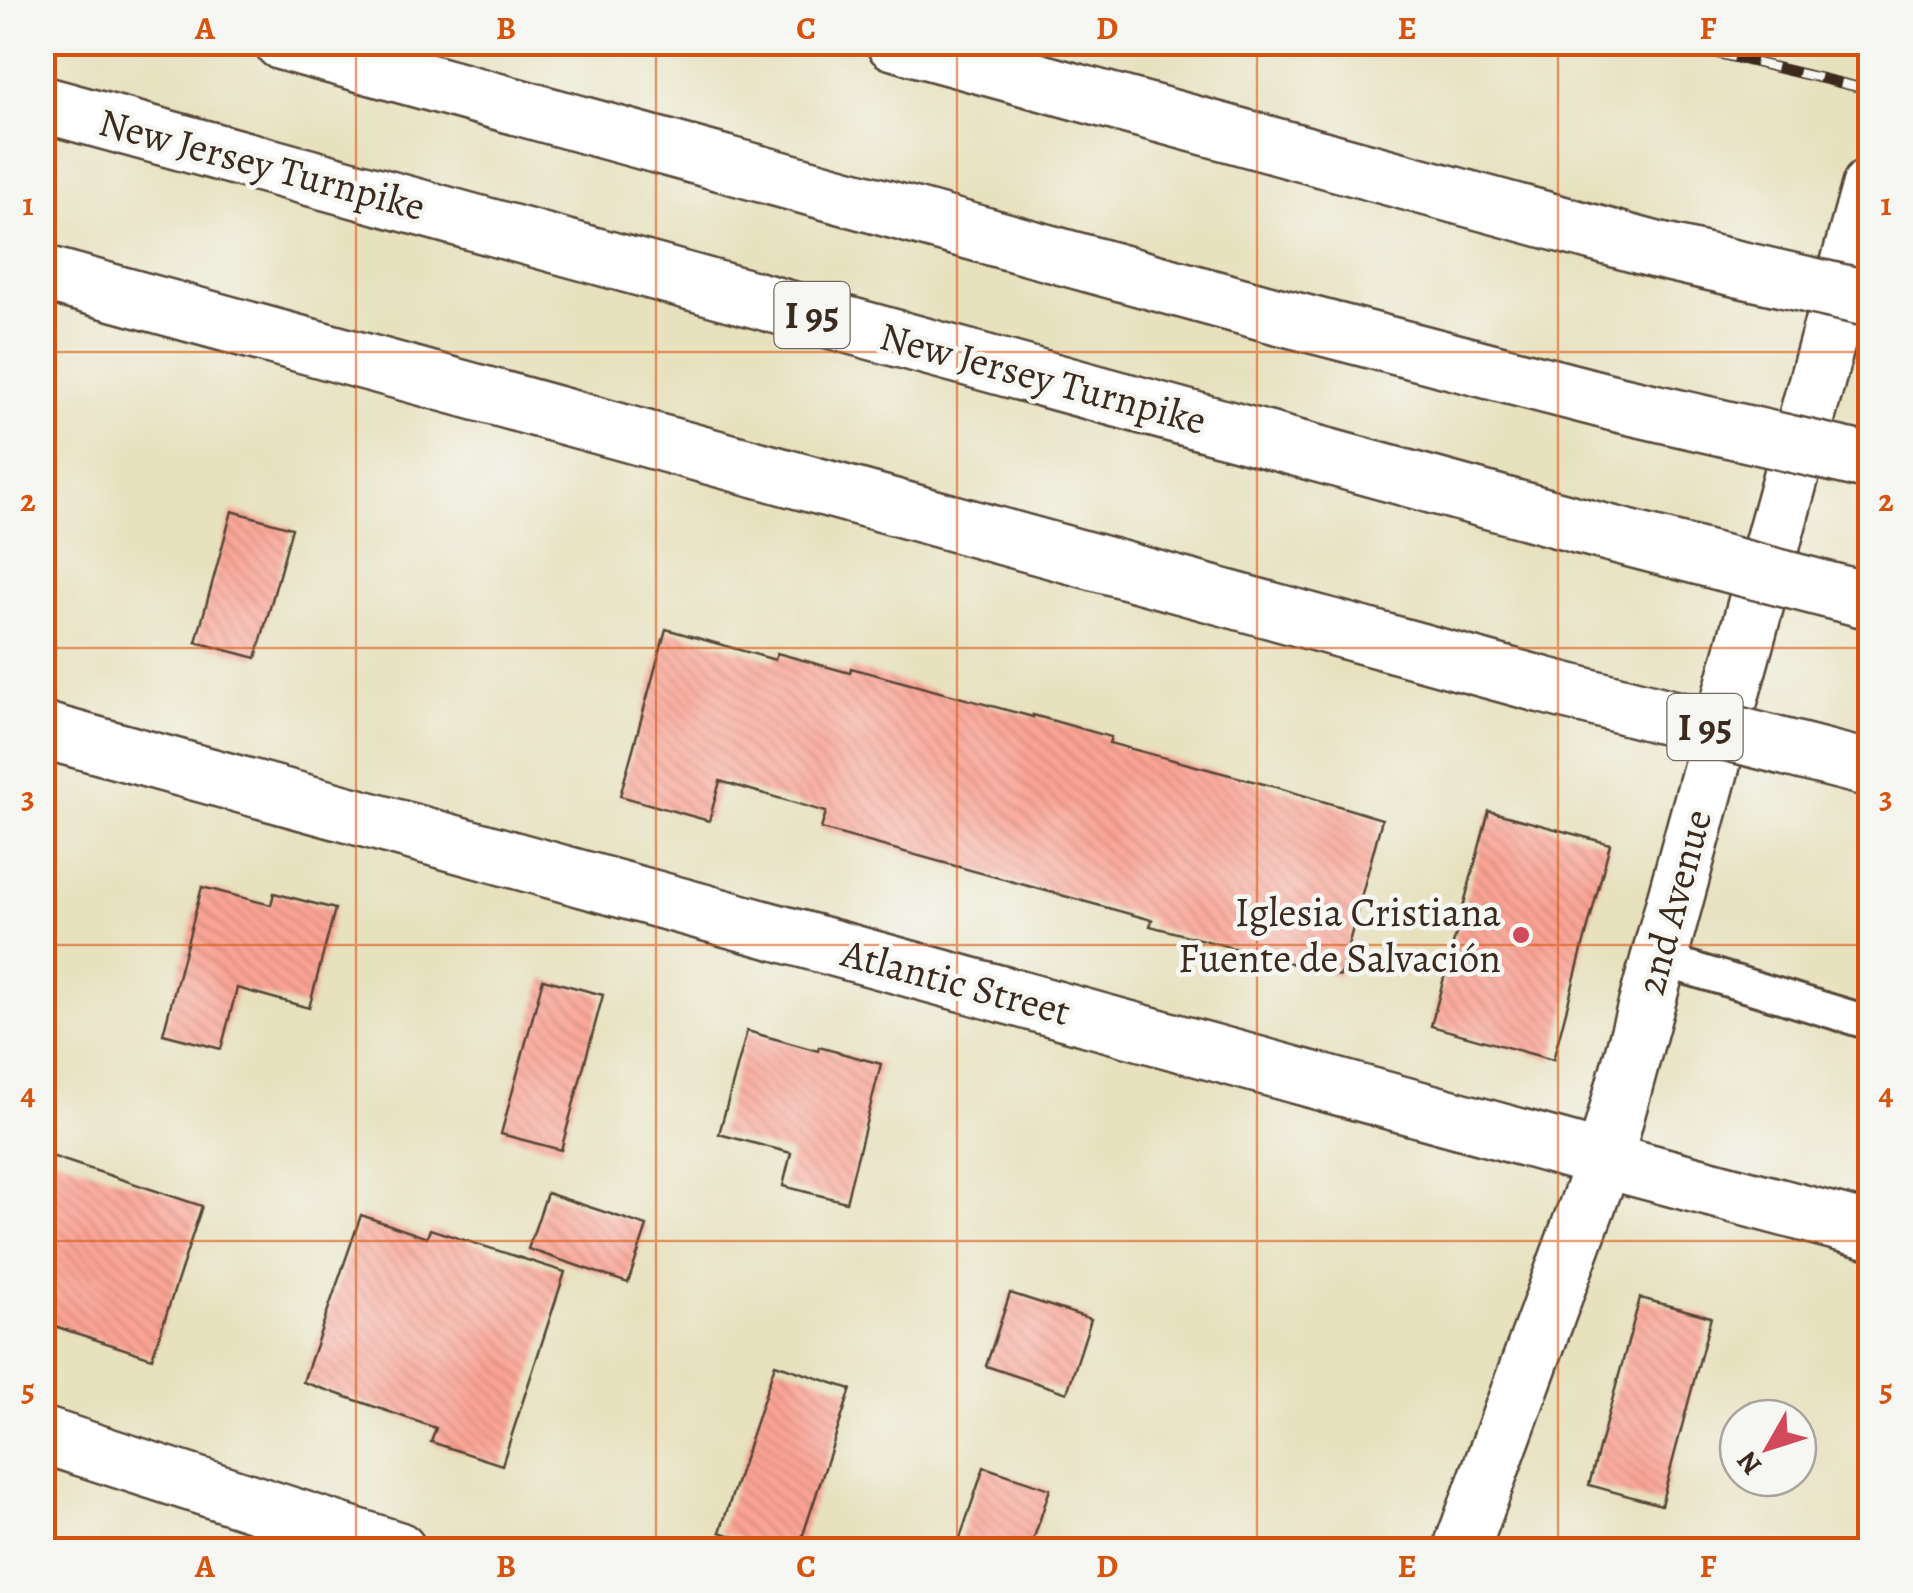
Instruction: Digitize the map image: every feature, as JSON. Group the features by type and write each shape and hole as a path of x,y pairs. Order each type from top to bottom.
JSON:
{"main road":[{"path":"282,42 1274,315 1614,403 1870,462"},
{"path":"894,42 1656,250 1870,298"},
{"name":"New Jersey Turnpike","path":"42,104 1581,526 1870,601"},
{"name":"2nd Avenue","path":"1461,1550 1604,1160 1870,186"},
{"name":"I 95","path":"42,273 1539,684 1870,769"},
{"name":"Atlantic Street","path":"42,730 1870,1231"},
{"path":"42,1435 398,1550"}],"lane":[{"path":"1659,959 1870,1023"}],"building":[{"path":"232,511 292,528 256,658 196,642"},
{"path":"666,629 775,660 777,653 850,673 851,668 1033,715 1111,737 1109,743 1382,819 1340,976 1150,926 1152,920 821,829 826,812 720,781 709,821 620,796"},
{"name":"Iglesia Cristiana Fuente de Salvación","path":"1489,811 1610,844 1553,1060 1431,1026"},
{"path":"202,887 271,905 274,893 335,909 309,1008 237,988 221,1049 163,1034"},
{"path":"543,979 603,995 561,1150 501,1134"},
{"path":"747,1031 881,1064 846,1202 783,1186 791,1153 719,1134"},
{"path":"42,1153 202,1206 152,1358 42,1322"},
{"path":"547,1193 647,1226 628,1283 528,1249"},
{"path":"361,1215 427,1238 430,1229 565,1272 502,1465 431,1442 436,1428 303,1382"},
{"path":"1010,1293 1091,1319 1067,1393 986,1366"},
{"path":"1640,1298 1711,1317 1661,1505 1589,1485"},
{"path":"775,1364 851,1389 798,1550 774,1550 720,1532"},
{"path":"984,1467 1050,1489 1030,1550 956,1550"}],"railway":[{"path":"1670,42 1870,90"}],"place":[{"name":"Iglesia Cristiana Fuente de Salvación","path":"1521,935"}]}
